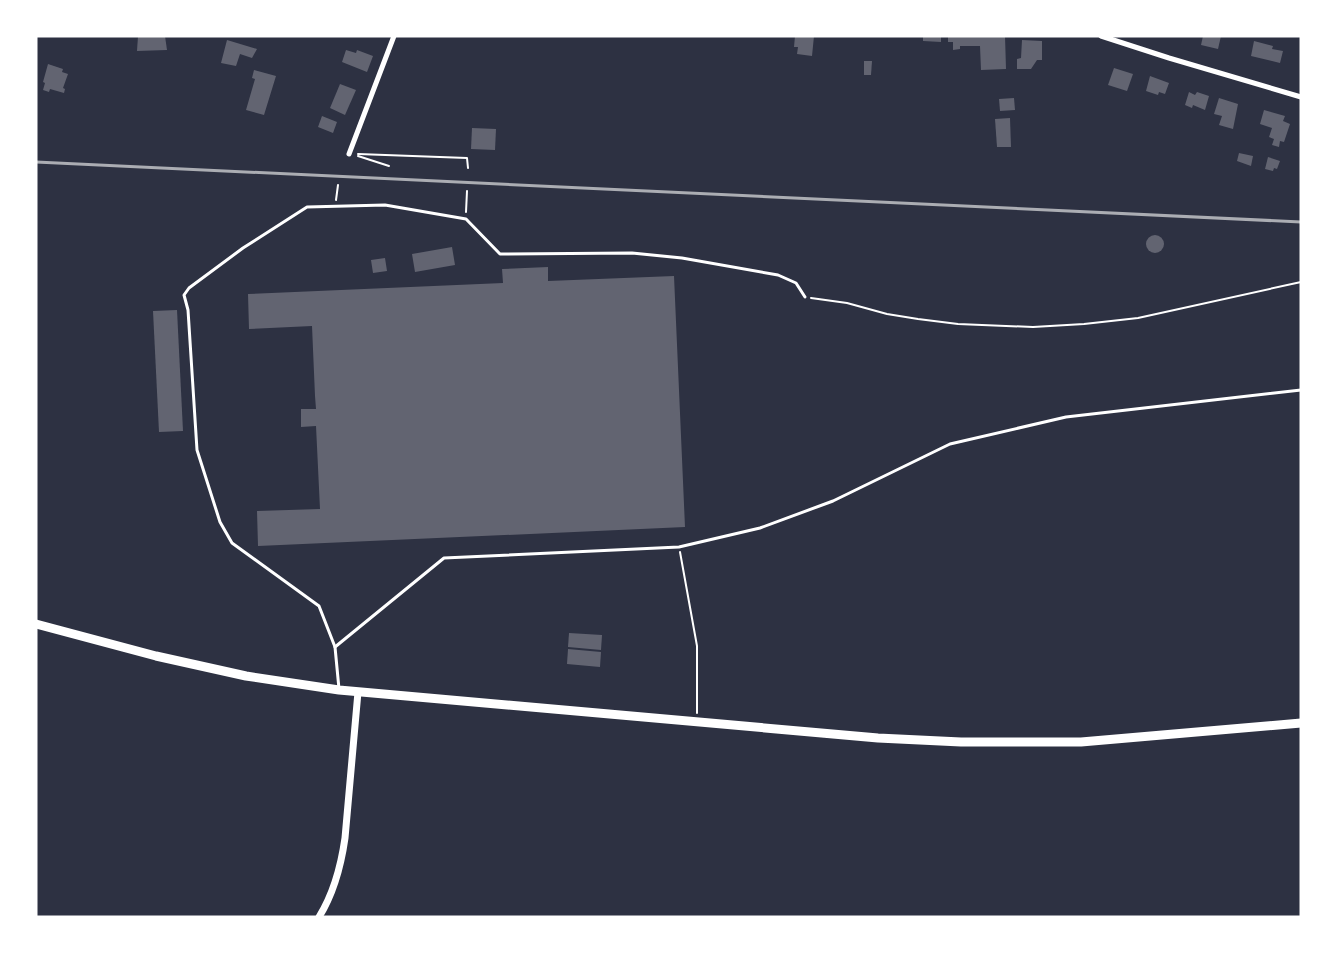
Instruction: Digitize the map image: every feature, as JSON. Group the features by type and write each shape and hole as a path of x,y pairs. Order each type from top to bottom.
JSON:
{"main road":[{"path":"36,624 156,656 246,676 339,690 878,738 1026,743 1132,738 1301,723"}],"street":[{"path":"349,153 394,36"},
{"path":"1101,36 1301,96"},
{"path":"319,917 335,883 343,849 358,692"}],"lane":[{"path":"339,690 335,647 319,606 231,543 220,522 197,450 188,310 184,295 189,288 243,248 308,207 385,205 466,219 500,254 632,253 682,258 778,275 796,284 805,297"},
{"path":"335,647 444,558 679,547 760,528 833,501 950,444 1066,417 1301,390"}],"path":[{"path":"349,153 389,166"},
{"path":"349,153 467,158 468,168"},
{"path":"336,206 338,185"},
{"path":"466,219 467,191"},
{"path":"805,297 847,303 887,314 918,319 958,324 1033,327 1138,318 1301,282"},
{"path":"679,547 697,646 697,722"}],"building":[{"path":"138,36 165,36 167,50 137,51"},
{"path":"795,36 814,36 812,56 797,54 798,47 794,47"},
{"path":"923,36 941,36 941,42 923,41"},
{"path":"948,36 1005,36 1006,69 981,70 980,46 960,46 960,49 953,50 953,42 948,42"},
{"path":"1203,36 1221,36 1218,49 1201,45"},
{"path":"227,40 257,49 252,58 240,54 236,66 221,63"},
{"path":"1022,40 1042,41 1042,60 1037,60 1031,69 1017,69 1017,59 1021,58"},
{"path":"1254,41 1283,51 1280,63 1251,56"},
{"path":"346,50 356,53 357,50 373,56 367,72 342,62"},
{"path":"864,61 872,61 871,75 864,75"},
{"path":"48,64 63,69 62,72 68,74 63,88 64,93 50,89 49,92 43,90"},
{"path":"1114,68 1133,74 1127,91 1108,85"},
{"path":"254,70 276,76 264,115 246,110 255,79 252,78"},
{"path":"1150,76 1169,83 1165,94 1159,92 1158,95 1146,91"},
{"path":"340,84 356,90 345,115 330,108"},
{"path":"1189,92 1209,96 1205,110 1193,105 1192,108 1185,105"},
{"path":"1014,98 1015,110 1000,111 999,99"},
{"path":"1219,98 1238,104 1233,129 1219,125 1222,116 1214,114"},
{"path":"1264,110 1285,116 1283,121 1290,124 1284,142 1280,141 1279,147 1272,145 1274,139 1269,137 1272,128 1260,124"},
{"path":"322,116 337,122 333,133 318,127"},
{"path":"1010,118 1011,147 997,147 995,119"},
{"path":"472,128 496,129 495,150 471,149"},
{"path":"1239,153 1253,156 1251,166 1237,161"},
{"path":"1268,157 1280,161 1277,169 1274,168 1273,171 1265,169"},
{"path":"1155,235 1161,238 1164,244 1161,250 1155,253 1149,250 1146,244 1149,238"},
{"path":"452,247 455,265 415,272 412,254"},
{"path":"385,258 387,271 373,273 371,260"},
{"path":"548,267 548,281 674,276 685,527 258,546 257,511 320,509 316,426 301,427 301,409 316,409 312,326 249,329 248,294 503,283 502,269"},
{"path":"177,310 183,431 159,432 153,311"},
{"path":"569,633 602,635 601,650 568,647"},
{"path":"568,649 601,652 600,667 567,664"}],"railway":[{"path":"36,162 1301,222"}]}
